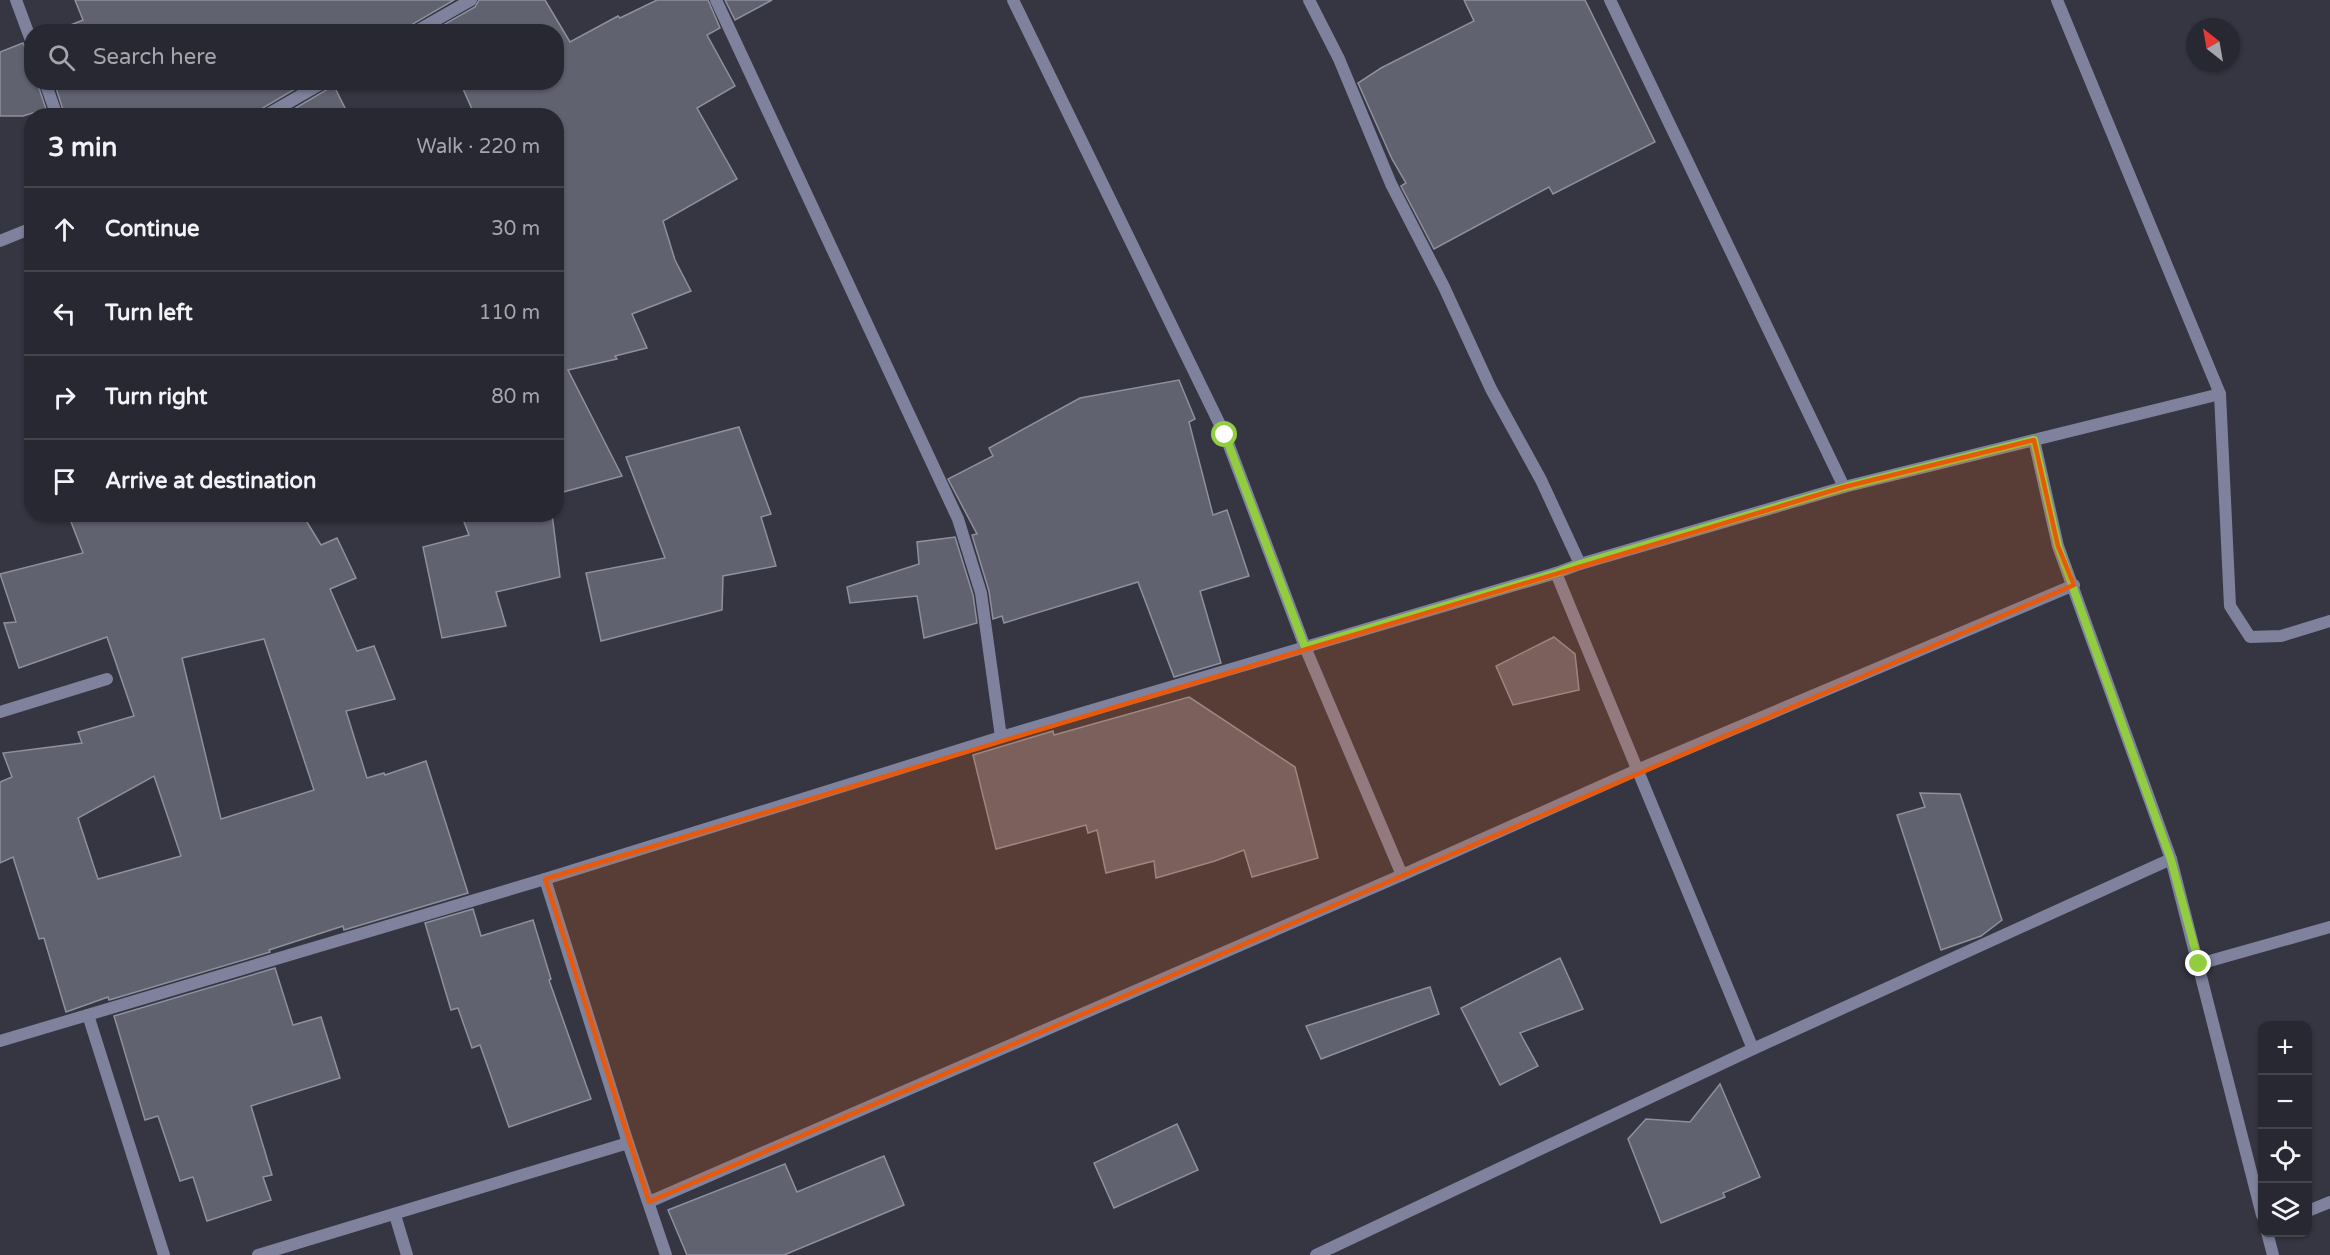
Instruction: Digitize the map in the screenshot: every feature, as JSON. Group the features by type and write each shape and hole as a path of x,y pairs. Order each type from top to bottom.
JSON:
{"street":[{"path":"16,0 25,24"},
{"path":"429,24 471,0"},
{"path":"716,0 957,519 981,592 1001,737"},
{"path":"1013,0 1225,435 1305,647 1402,875"},
{"path":"1309,0 1339,59 1391,183 1444,287 1491,389 1541,480 1580,564"},
{"path":"1610,0 1845,487"},
{"path":"2057,0 2220,394 2230,606 2250,637 2281,636 2330,621"},
{"path":"48,90 54,108"},
{"path":"279,108 310,90"},
{"path":"0,241 24,231"},
{"path":"0,1041 545,879 1001,737 1580,564 1845,487 2220,394"},
{"path":"2034,440 2058,546 2074,585 2171,860 2258,1199"},
{"path":"1556,573 1753,1049"},
{"path":"649,1202 1402,875 1637,770 2074,585"},
{"path":"0,712 107,679"},
{"path":"1316,1255 1753,1049 2171,860"},
{"path":"545,879 628,1143 666,1255"},
{"path":"2199,964 2330,927"},
{"path":"88,1015 164,1255"},
{"path":"258,1255 628,1143"},
{"path":"2312,1209 2330,1202"},
{"path":"394,1215 406,1255"},
{"path":"2268,1237 2273,1255"}],"highlighted area":[{"path":"2034,440 2058,546 2074,585 649,1202 545,879 1844,487"}],"building":[{"path":"75,0 454,0 413,24 73,24 83,20"},
{"path":"479,0 545,0 559,24 445,24 475,7"},
{"path":"657,0 708,0 720,28 707,35 735,86 697,108 737,179 663,221 675,260 691,291 632,314 647,348 615,356 617,359 568,370 622,476 564,492 564,108 471,108 464,90 564,90 564,32 570,42 618,16 620,18"},
{"path":"725,0 772,0 735,20"},
{"path":"1464,0 1585,0 1655,142 1553,194 1549,187 1434,249 1401,186 1406,183 1392,159 1358,83 1381,68 1474,21"},
{"path":"23,43 24,90 40,90 46,108 24,108 23,116 0,116 0,52"},
{"path":"57,90 293,90 263,108 62,108"},
{"path":"326,90 336,90 345,108 296,108"},
{"path":"1179,380 1195,419 1189,422 1213,515 1227,510 1249,576 1200,591 1221,663 1174,677 1138,582 1004,623 1002,616 993,619 989,591 972,535 977,534 948,479 993,456 989,448 1080,398"},
{"path":"739,427 771,514 761,517 776,566 723,576 722,610 601,641 586,573 665,558 626,457"},
{"path":"71,522 307,522 321,545 337,538 356,578 330,589 357,651 374,646 395,699 346,711 367,778 384,773 385,775 426,761 468,893 344,930 343,926 269,950 270,952 109,1000 108,997 66,1012 44,938 39,939 13,857 0,863 0,782 12,777 3,753 82,743 78,732 134,716 107,637 19,668 4,623 16,622 0,574 83,553","holes":["264,639 314,790 221,819 182,658","154,776 181,856 98,879 78,818"]},
{"path":"464,522 553,522 560,577 496,592 506,626 442,638 423,547 469,535"},
{"path":"955,537 973,595 977,623 924,638 917,596 850,603 847,587 919,564 917,542"},
{"path":"1554,637 1575,654 1579,690 1513,705 1496,666"},
{"path":"1189,697 1295,767 1318,858 1252,877 1244,850 1156,878 1154,861 1106,873 1097,830 1088,833 1086,825 996,849 973,755 1053,731 1054,735"},
{"path":"1920,793 1960,794 2002,920 1981,936 1941,950 1897,815 1925,807"},
{"path":"473,909 481,936 533,920 551,979 549,980 591,1099 509,1127 480,1045 472,1048 458,1008 451,1010 425,923"},
{"path":"1560,958 1583,1009 1520,1033 1538,1066 1500,1085 1461,1008"},
{"path":"275,968 293,1025 321,1017 340,1078 251,1106 272,1175 263,1177 271,1200 207,1221 193,1177 180,1181 158,1116 145,1120 114,1016"},
{"path":"1430,987 1439,1014 1321,1059 1306,1026"},
{"path":"1720,1084 1760,1177 1723,1193 1725,1197 1661,1223 1628,1139 1646,1119 1690,1122"},
{"path":"1177,1124 1198,1170 1114,1208 1094,1163"},
{"path":"884,1156 904,1205 784,1255 687,1255 668,1210 785,1164 797,1192"}],"route":[{"path":"1225,435 1305,647 1845,487 2034,440 2058,546 2074,585 2171,860 2199,964"}]}
